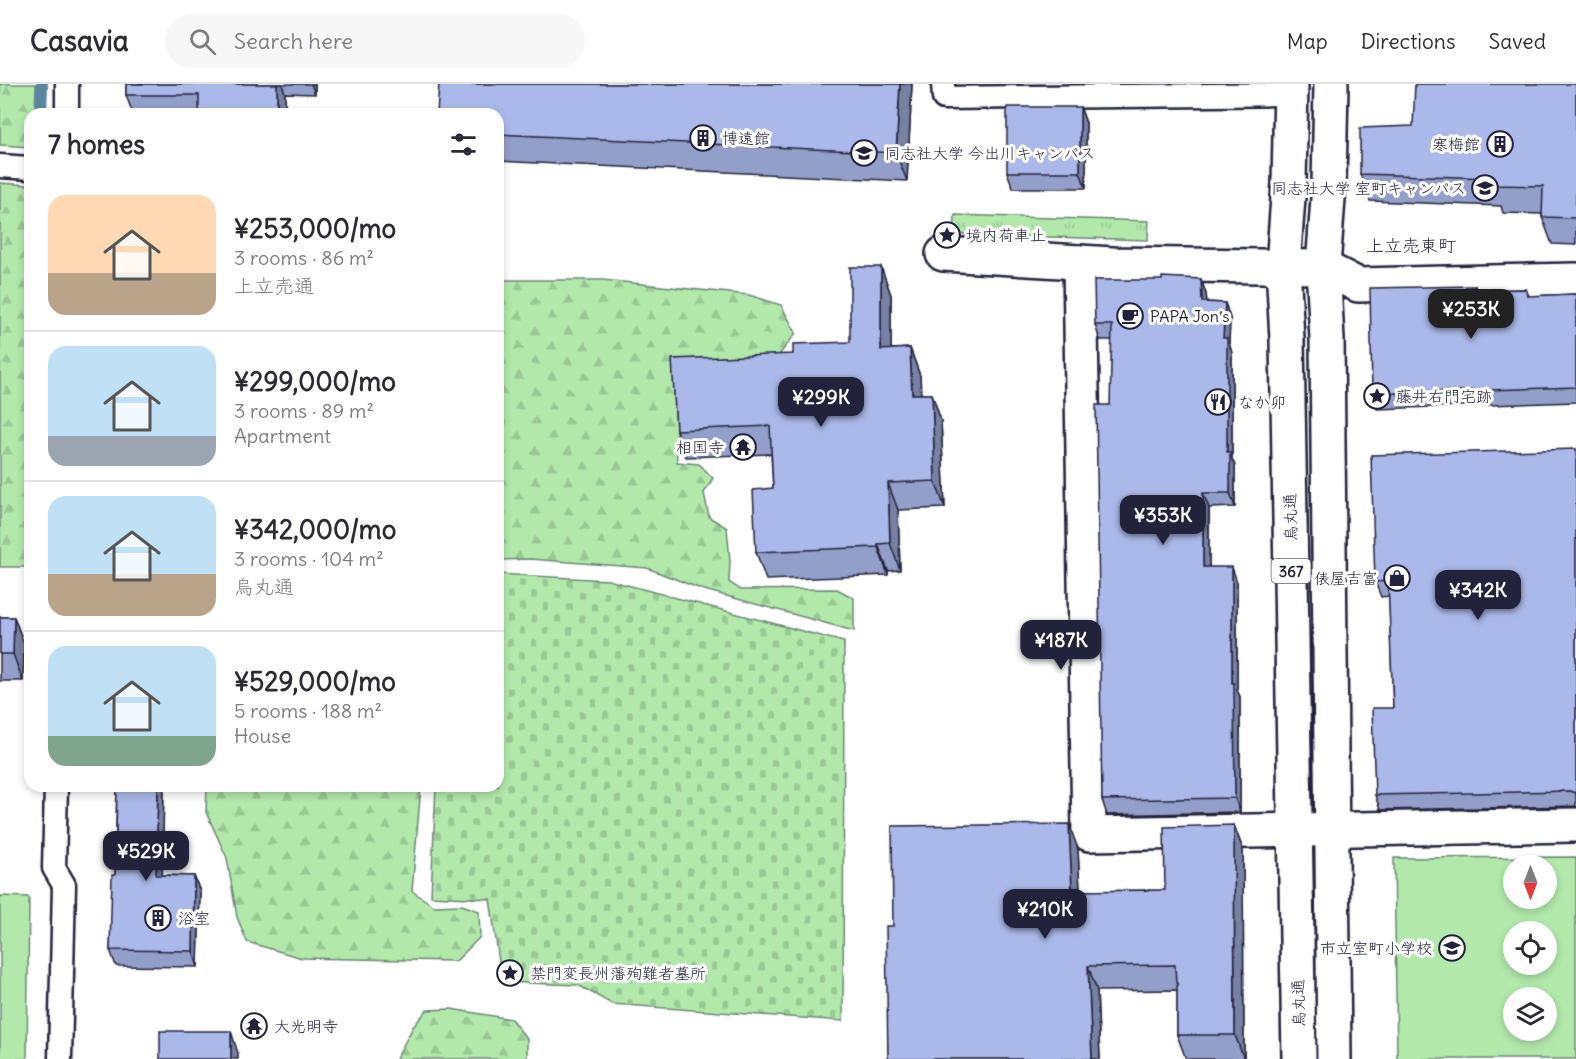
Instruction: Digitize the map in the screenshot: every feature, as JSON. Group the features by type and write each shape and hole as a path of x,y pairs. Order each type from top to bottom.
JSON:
{"main road":[{"name":"367","path":"1331,84 1329,185 1323,267 1327,339 1334,1059"},
{"name":"烏丸通","path":"1291,89 1289,184 1283,266 1287,339 1299,1059"},
{"path":"943,254 1080,262 1323,267 1358,285 1576,280"},
{"path":"1080,262 1089,834 1576,825"}],"lane":[{"path":"67,84 67,108"},
{"path":"943,84 944,98 1291,89"},
{"path":"0,166 24,168"},
{"path":"56,792 54,868 64,885 60,1059"}],"green space":[{"path":"0,84 36,84 35,108 24,108 24,147 0,145"},
{"path":"0,183 24,185 24,567 0,567"},
{"path":"955,215 1149,221 1148,240 954,234"},
{"path":"504,280 603,280 749,295 781,305 796,333 776,359 674,380 677,462 699,464 713,478 704,493 709,517 727,528 729,582 741,590 837,589 854,598 854,631 701,589 647,568 530,559 504,560"},
{"path":"504,574 608,580 844,642 843,1021 612,1004 578,985 502,982 490,899 431,896 436,792 504,792"},
{"path":"207,792 420,792 412,891 434,906 462,905 479,911 480,937 456,961 302,958 247,942 237,917 227,858 206,812"},
{"name":"市立室町小学校","path":"1503,857 1503,909 1557,909 1557,857 1576,857 1576,1059 1397,1059 1394,858"},
{"path":"0,896 29,897 27,1059 0,1059"},
{"path":"451,1009 511,1019 527,1039 527,1059 396,1059 413,1027 427,1010"}],"building":[{"path":"126,84 277,84 277,108 199,108 199,95 126,95"},
{"name":"博遠館","path":"439,84 900,84 896,153 504,134 504,108 437,108"},
{"name":"寒梅館","path":"1415,84 1576,84 1576,218 1542,217 1543,186 1493,185 1493,178 1360,174 1360,128 1413,126"},
{"path":"1007,107 1080,107 1080,172 1007,172"},
{"path":"850,267 881,267 881,350 910,348 912,394 932,394 935,481 888,483 890,543 878,544 878,547 756,552 753,490 773,488 770,426 676,430 672,359 793,354 793,344 850,342"},
{"path":"1162,277 1201,279 1202,302 1225,303 1223,338 1227,338 1227,452 1230,452 1230,493 1203,493 1203,567 1232,567 1235,798 1102,800 1096,405 1110,405 1112,325 1095,325 1094,280 1162,280"},
{"path":"1475,286 1475,290 1526,289 1527,296 1576,294 1576,387 1372,394 1370,288"},
{"path":"1576,449 1576,793 1570,791 1375,795 1372,708 1393,708 1388,581 1375,582 1371,455"},
{"path":"0,617 14,617 13,654 0,654"},
{"path":"117,792 158,792 156,875 194,876 193,951 110,950 112,875 115,875"},
{"path":"1069,824 1072,891 1165,890 1164,827 1234,825 1235,1035 1177,1035 1175,965 1088,966 1092,1059 888,1059 886,926 893,926 892,826"},
{"path":"160,1031 231,1031 231,1059 160,1059"}],"waterway":[{"path":"41,108 42,84"}],"place":[{"name":"博遠館","path":"703,138"},
{"name":"寒梅館","path":"1500,144"},
{"name":"同志社大学 今出川キャンパス","path":"864,153"},
{"name":"同志社大学 室町キャンパス","path":"1485,188"},
{"name":"境内荷車止","path":"947,235"},
{"name":"PAPA Jon’s","path":"1130,316"},
{"name":"藤井右門宅跡","path":"1377,396"},
{"name":"なか卯","path":"1218,402"},
{"name":"相国寺","path":"743,447"},
{"name":"俵屋吉富","path":"1397,578"},
{"name":"浴室","path":"158,918"},
{"name":"市立室町小学校","path":"1452,948"},
{"name":"禁門変長州藩殉難者墓所","path":"510,973"},
{"name":"大光明寺","path":"254,1026"}],"district":[{"name":"上立売東町","path":"1411,245"}]}
